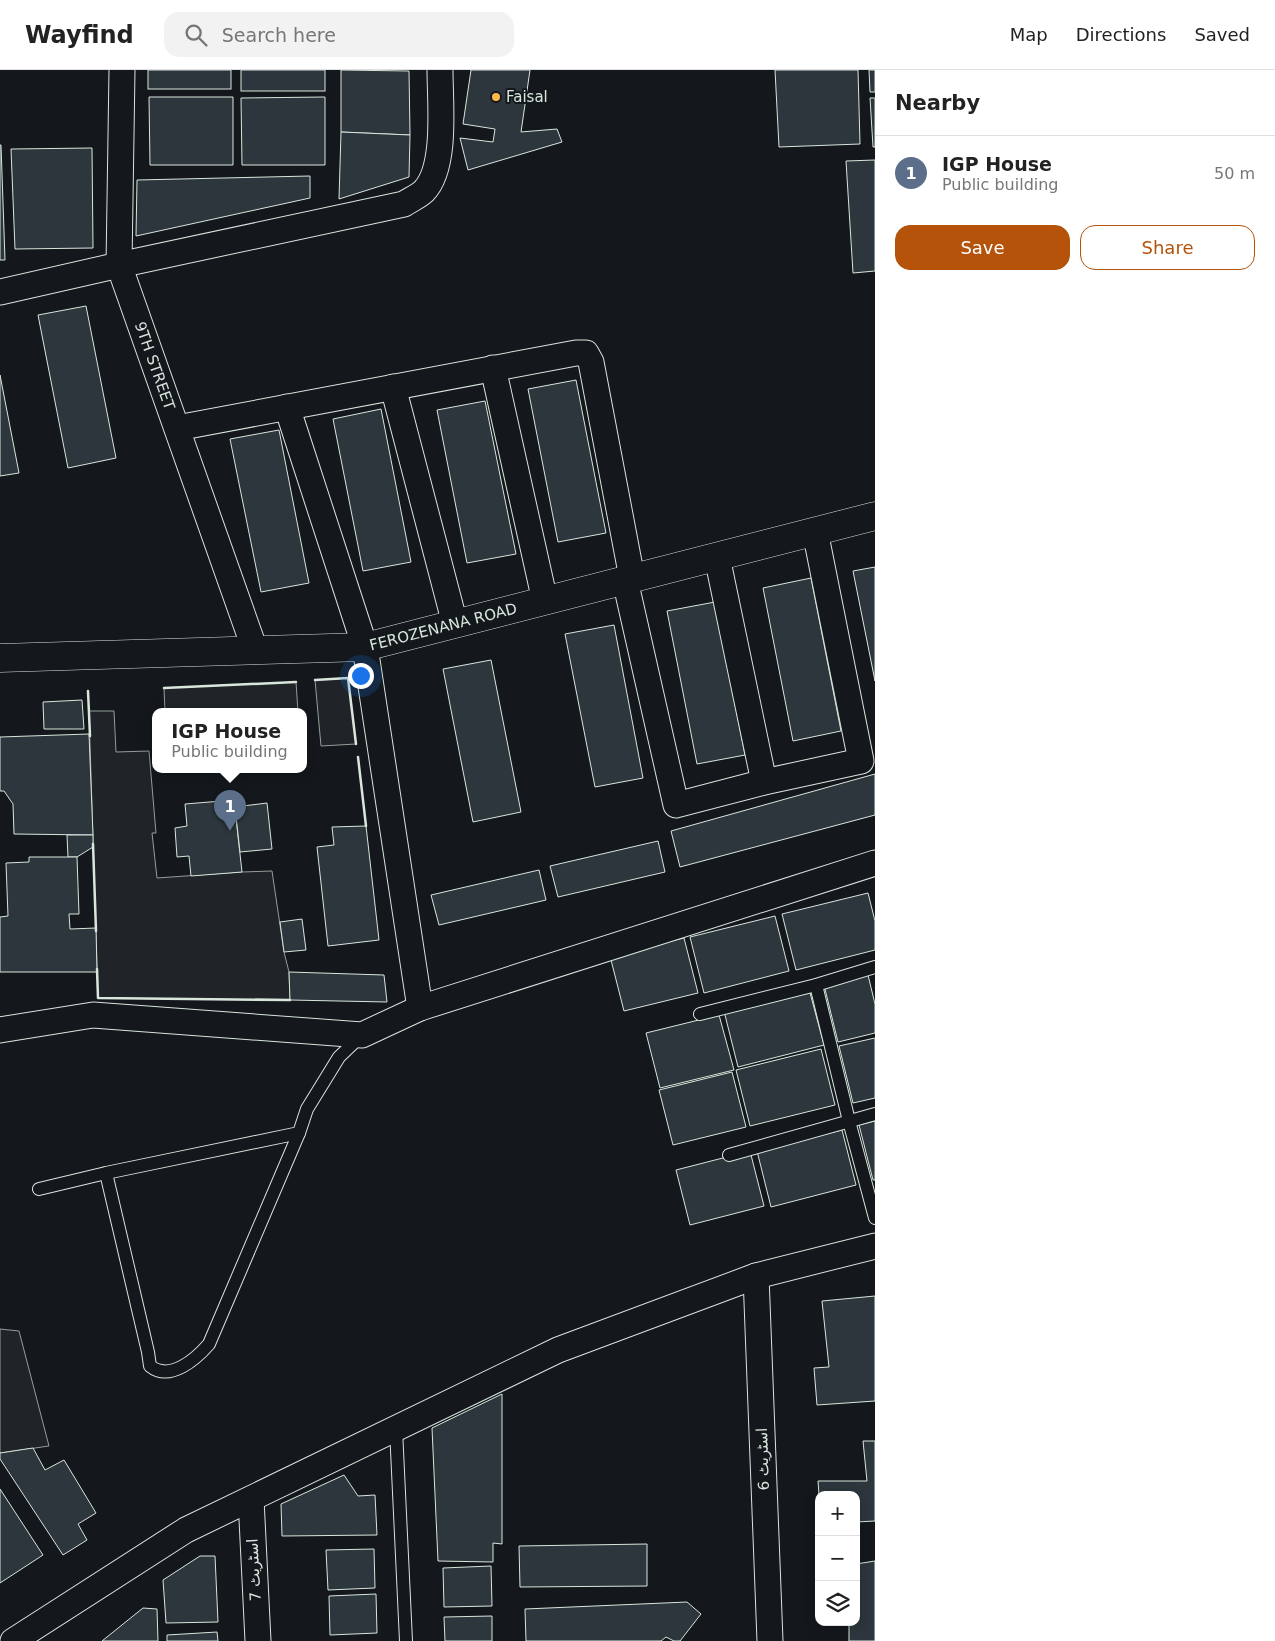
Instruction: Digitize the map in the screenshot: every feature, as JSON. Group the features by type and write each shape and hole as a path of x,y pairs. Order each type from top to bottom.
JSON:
{"street":[{"name":"9TH STREET","path":"122,70 119,265 255,650"},
{"path":"0,292 404,204 424,191 436,169 440,146 440,70"},
{"path":"177,428 576,352 586,352 591,362 629,579 676,805 764,782 868,760 815,531"},
{"path":"493,368 545,600"},
{"path":"393,387 455,624"},
{"path":"287,407 365,647 420,1008"},
{"name":"FEROZENANA ROAD","path":"0,658 365,647 875,516"},
{"path":"716,557 764,782"},
{"path":"0,1030 93,1015 362,1035 420,1008 875,863"},
{"path":"13,1641 49,1630 186,1530 558,1350 756,1276 875,1246"},
{"name":"اسٹریٹ 6","path":"756,1276 770,1641"},
{"name":"اسٹریٹ 7","path":"251,1499 258,1641"}],"lane":[{"path":"700,1014 875,968"},
{"path":"816,985 875,1218"},
{"path":"106,1172 150,1366 155,1370 168,1371 182,1366 200,1354 209,1344 299,1133 307,1109 339,1057 362,1035"},
{"path":"729,1155 875,1114"},
{"path":"39,1189 106,1172 299,1133"},
{"path":"396,1429 406,1641"}],"shaded area":[{"path":"348,678 356,744 321,746 315,680"},
{"path":"296,682 298,708 165,708 164,688"},
{"path":"89,711 114,711 116,752 149,751 156,833 152,833 157,878 272,871 284,952 289,972 290,1000 98,998"},
{"path":"0,1329 19,1331 49,1446 0,1453"}],"building":[{"path":"148,70 231,70 231,89 148,89"},
{"path":"241,70 325,70 325,91 241,91"},
{"path":"341,70 409,71 410,135 341,132"},
{"name":"Faisal","path":"471,70 530,70 521,132 557,129 562,142 468,170 460,138 493,142 495,129 463,124"},
{"path":"775,70 858,70 860,144 779,147"},
{"path":"869,70 875,70 875,92 870,92"},
{"path":"149,97 233,97 233,165 150,165"},
{"path":"325,97 325,165 242,165 241,98"},
{"path":"870,98 875,98 875,147 873,147"},
{"path":"341,132 410,135 409,177 339,199"},
{"path":"1,145 5,260 0,260"},
{"path":"92,148 93,248 15,249 11,149"},
{"path":"875,160 875,271 853,273 846,161"},
{"path":"310,176 310,198 136,236 137,180"},
{"path":"86,306 116,458 68,468 38,315"},
{"path":"0,375 19,473 0,476"},
{"path":"576,380 606,533 558,542 528,389"},
{"path":"485,401 516,554 467,563 437,410"},
{"path":"381,409 411,562 363,571 333,419"},
{"path":"279,430 309,583 261,592 230,439"},
{"path":"875,567 875,681 853,571"},
{"path":"811,578 841,731 793,741 763,588"},
{"path":"715,602 745,755 697,764 667,611"},
{"path":"614,625 643,778 595,787 565,634"},
{"path":"491,660 521,812 473,822 443,669"},
{"path":"82,700 84,729 44,729 43,702"},
{"path":"89,734 93,835 14,834 13,804 4,791 0,791 0,737"},
{"path":"875,774 875,815 680,867 671,831"},
{"path":"234,800 242,872 191,876 189,856 177,857 175,828 187,826 185,804"},
{"path":"267,803 272,849 240,852 235,807"},
{"path":"366,826 379,940 328,946 317,847 334,845 332,827"},
{"path":"67,835 93,835 93,847 77,857 68,857"},
{"path":"658,841 665,872 558,897 550,866"},
{"path":"29,857 77,857 79,914 69,914 70,929 96,928 97,972 0,972 0,917 8,916 6,863 29,862"},
{"path":"539,870 546,900 439,925 431,895"},
{"path":"868,893 875,921 875,950 796,970 782,914"},
{"path":"775,916 789,971 704,993 690,937"},
{"path":"302,919 306,950 284,952 280,922"},
{"path":"684,938 698,993 624,1011 610,956"},
{"path":"289,972 384,975 387,1002 290,1000"},
{"path":"868,975 875,1004 875,1033 838,1042 824,985"},
{"path":"809,989 824,1045 738,1067 724,1011"},
{"path":"719,1015 734,1070 660,1088 646,1033"},
{"path":"875,1038 875,1098 853,1103 839,1046"},
{"path":"821,1049 835,1105 750,1126 736,1070"},
{"path":"732,1072 746,1127 673,1145 659,1090"},
{"path":"875,1121 875,1180 873,1180 859,1125"},
{"path":"842,1130 856,1185 771,1207 757,1151"},
{"path":"750,1151 764,1206 690,1225 676,1170"},
{"path":"875,1296 875,1401 817,1405 814,1368 829,1367 822,1301"},
{"path":"502,1394 502,1544 493,1543 493,1562 438,1561 432,1428"},
{"path":"863,1441 875,1441 875,1521 860,1522 860,1491 819,1491 818,1481 867,1481"},
{"path":"33,1448 45,1470 64,1460 96,1513 78,1524 87,1540 63,1555 0,1459 0,1453"},
{"path":"344,1475 358,1496 375,1495 377,1535 282,1536 281,1504"},
{"path":"0,1489 43,1555 0,1583"},
{"path":"647,1544 647,1586 520,1587 519,1546"},
{"path":"374,1549 375,1588 328,1590 326,1550"},
{"path":"200,1556 215,1556 218,1622 166,1623 163,1580"},
{"path":"875,1561 875,1641 849,1641 849,1626 860,1626 860,1563"},
{"path":"491,1566 492,1606 444,1607 443,1568"},
{"path":"376,1594 377,1633 330,1635 329,1596"},
{"path":"687,1602 701,1614 680,1641 674,1641 666,1637 661,1641 526,1641 525,1609"},
{"path":"143,1608 157,1609 158,1641 102,1641"},
{"path":"492,1616 492,1641 445,1641 444,1617"},
{"path":"217,1632 218,1641 167,1641 167,1635"}],"wall":[{"path":"315,680 348,678 356,744"},
{"path":"164,688 296,682"},
{"path":"88,691 90,736"},
{"path":"358,757 366,826"},
{"path":"93,844 96,931"},
{"path":"97,969 98,998 290,1000"}],"place":[{"name":"Faisal","path":"496,97"},
{"name":"IGP House","path":"230,831"}]}
